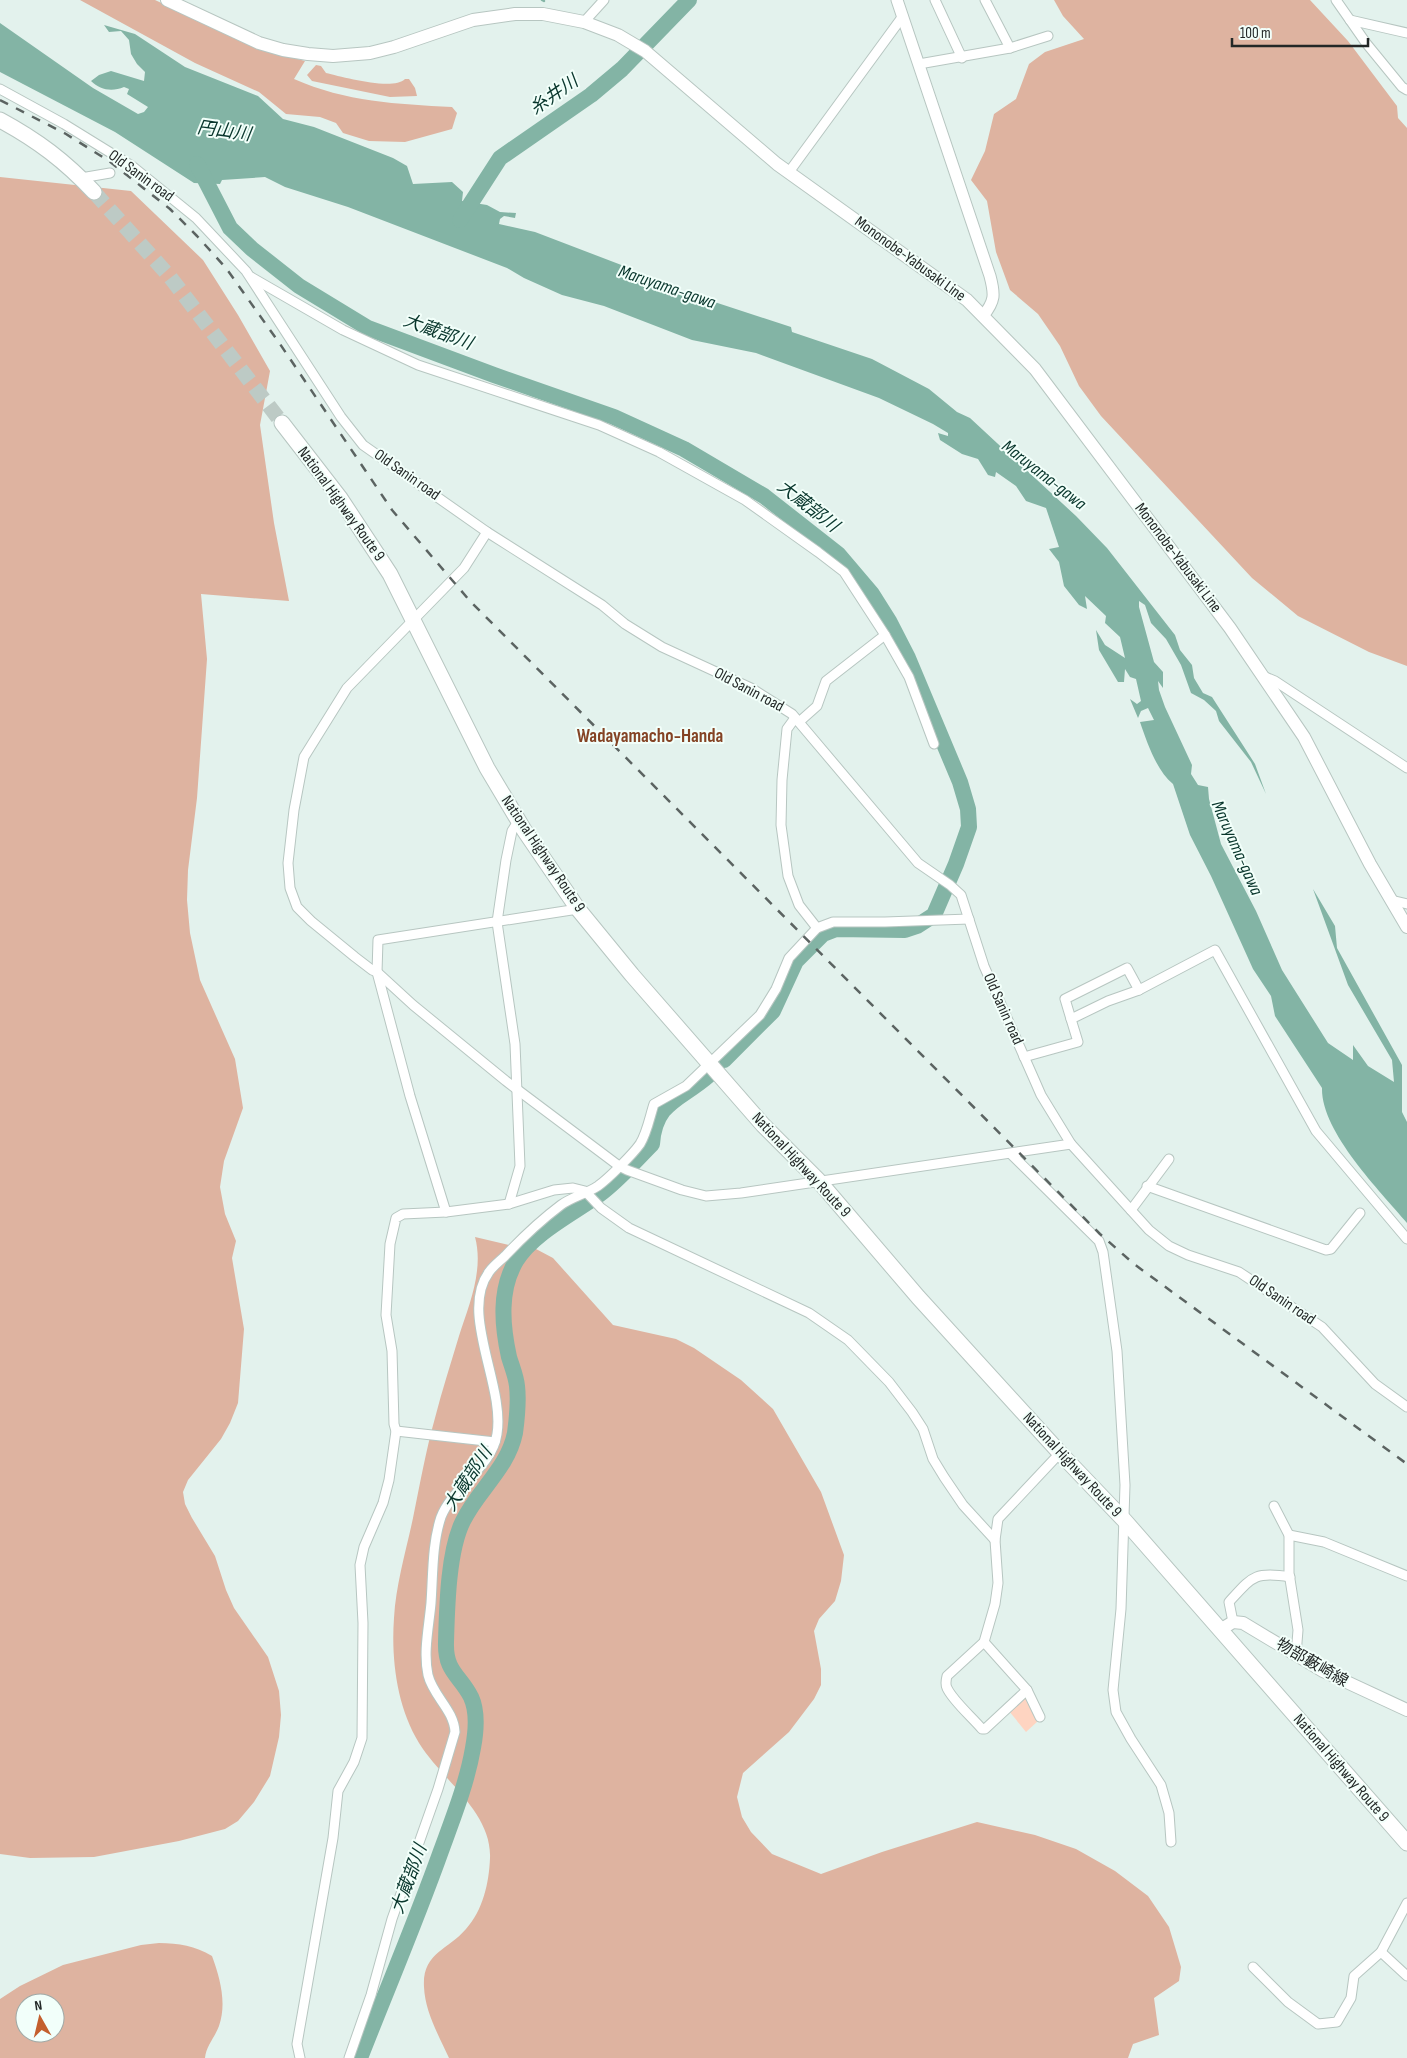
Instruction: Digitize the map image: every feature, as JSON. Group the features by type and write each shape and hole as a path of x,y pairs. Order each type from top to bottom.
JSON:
{"highway":[{"path":"0,120 40,143 69,166 94,192"},
{"name":"National Highway Route 9","path":"282,423 340,498 370,541 414,618 487,768 518,820 578,910 763,1125 818,1180 918,1297 1060,1453 1125,1521 1407,1842"}],"main road":[{"name":"Mononobe-Yabusaki Line","path":"167,0 259,43 283,50 321,56 358,54 382,50 467,22 501,15 543,14 587,23 618,35 657,61 777,164 967,300 1036,369 1230,628 1304,737 1407,927"},
{"path":"1220,1630 1233,1622"},
{"name":"物部藪崎線","path":"1233,1622 1243,1623 1353,1686 1407,1710"}],"street":[{"path":"587,23 604,0"},
{"path":"897,0 990,276 994,292 992,305 983,316"},
{"path":"935,0 962,58"},
{"path":"985,0 1010,48"},
{"path":"1336,0 1366,43 1402,87 1407,90"},
{"path":"789,172 903,16"},
{"path":"1350,20 1407,33"},
{"path":"919,64 962,58 1010,48 1048,36"},
{"name":"Old Sanin road","path":"0,89 64,124 132,166 196,218 249,276 330,402 363,445 487,532 602,605 626,624 662,647 751,688 797,720 818,742 828,759 918,863 947,882 961,895 984,966 1024,1057 1041,1095 1071,1144 1149,1230 1169,1246 1188,1255 1239,1272 1322,1327 1375,1384 1407,1408"},
{"path":"81,178 110,173"},
{"path":"249,276 344,330 418,365 599,425 659,452 744,500 844,572 909,677 934,744"},
{"path":"487,532 464,568 347,688 304,757 294,810 288,862 290,888 297,907 355,957 377,972 413,1006 516,1088 619,1166 682,1190 706,1196 741,1193 818,1180 1071,1144"},
{"path":"817,928 800,905 788,876 781,825 782,780 787,729 817,706 826,681 885,636"},
{"path":"1262,676 1274,681 1407,768"},
{"path":"508,1204 520,1166 515,1044 497,922 506,860 512,832 518,820"},
{"path":"1391,900 1407,904"},
{"path":"446,1212 410,1096 377,972 378,940 578,910"},
{"path":"348,2058 371,1995 392,1919 438,1789 454,1732 454,1725 449,1712 428,1675 426,1655 436,1543 441,1517 485,1461 495,1442 499,1414 478,1309 488,1272 518,1242 562,1205 597,1186 641,1143 654,1104 686,1086 760,1015 776,989 789,958 817,928 833,922 969,919"},
{"path":"1071,1019 1108,1001 1139,990 1215,950 1316,1132 1407,1239"},
{"path":"1024,1057 1078,1042 1065,999 1127,968 1139,990"},
{"path":"1011,1154 1100,1240 1117,1351 1125,1485 1121,1608 1113,1690 1116,1712 1130,1739 1161,1785 1169,1813 1171,1842"},
{"path":"1131,1210 1147,1186 1169,1159"},
{"path":"1147,1186 1326,1250 1331,1248 1360,1213"},
{"path":"300,2058 297,2044 333,1838 338,1791 354,1762 362,1738 363,1623 360,1564 364,1547 383,1503 390,1480 396,1431 394,1424 392,1351 386,1314 390,1244 396,1218 403,1214 446,1212 508,1204 554,1190 574,1188 585,1192 600,1208 629,1228 809,1313 848,1340 889,1382 912,1412 923,1429 933,1459 944,1477 963,1505 995,1540"},
{"path":"396,1431 495,1442"},
{"path":"1027,1690 985,1729 982,1729 947,1688 946,1680 947,1676 984,1642 998,1583 995,1540 998,1519 1060,1453"},
{"path":"1274,1506 1289,1535 1290,1577 1298,1630 1296,1654"},
{"path":"1289,1535 1324,1542 1407,1576"},
{"path":"1233,1622 1229,1602 1251,1578 1270,1574 1290,1577"},
{"path":"984,1642 1027,1690 1040,1716"},
{"path":"1253,1968 1288,2002 1318,2024 1337,2022 1351,1998 1354,1976 1381,1952 1407,1902"},
{"path":"1381,1952 1407,1976"}],"shaded area":[{"path":"80,0 155,0 257,48 305,61 294,79 313,87 333,93 372,100 411,105 452,107 457,113 452,129 405,142 369,141 343,133 336,123 320,117 286,114 259,92 195,63"},
{"path":"1054,0 1310,0 1348,41 1397,106 1398,118 1407,128 1407,666 1369,652 1298,616 1252,578 1101,416 1079,386 1060,346 1038,314 1010,290 996,252 987,201 971,180 985,151 994,114 1016,99 1029,64 1045,52 1084,39 1063,16"},
{"path":"316,65 321,66 326,73 367,82 390,84 409,79 415,88 417,96 390,97 312,81 307,75"},
{"path":"0,177 131,191 203,260 238,315 270,371 260,425 274,523 289,601 201,594 207,659 197,798 188,870 187,900 190,933 200,980 235,1059 243,1108 224,1161 220,1187 225,1214 236,1241 232,1258 244,1329 238,1403 221,1439 188,1480 183,1492 185,1504 192,1518 215,1556 234,1608 268,1657 279,1691 281,1715 279,1737 270,1776 254,1802 238,1821 225,1829 179,1841 94,1857 30,1858 0,1854"},
{"path":"475,1237 517,1247 536,1249 553,1258 613,1325 676,1339 694,1348 741,1380 773,1409 821,1492 844,1555 841,1581 835,1601 819,1619 814,1631 821,1669 821,1685 814,1699 789,1732 743,1773 737,1797 742,1817 751,1832 772,1854 821,1874 882,1852 977,1822 1035,1835 1076,1849 1115,1871 1148,1896 1169,1927 1181,1967 1179,1981 1154,1998 1159,2035 1133,2044 1128,2058 449,2058 427,2006 424,1976 432,1959 466,1929 481,1905 488,1877 490,1858 488,1841 483,1826 474,1811 429,1757 411,1729 397,1683 393,1634 399,1580 429,1442 477,1275 478,1262"},
{"path":"1025,1695 1038,1721 1026,1732 1009,1711"},
{"path":"159,1943 193,1947 212,1956 220,1982 222,2008 219,2026 207,2049 205,2058 0,2058 0,1999 20,1986 63,1965 141,1945"}],"water":[{"name":"円山川","path":"0,23 93,88 138,114 144,112 148,107 127,94 129,89 124,87 106,89 91,81 99,75 111,71 144,81 145,72 131,54 129,40 121,31 109,32 104,25 135,34 185,67 258,96 283,119 314,127 393,158 407,166 413,184 452,182 463,192 462,201 487,205 500,212 516,213 515,218 504,216 500,219 499,224 535,232 624,266 673,292 684,292 791,327 792,332 872,359 929,389 957,412 970,418 1076,516 1107,548 1175,635 1180,650 1192,665 1194,678 1203,693 1212,697 1255,764 1266,794 1251,762 1219,721 1216,711 1204,700 1191,693 1181,665 1166,639 1151,623 1145,605 1139,601 1154,662 1163,672 1163,688 1158,681 1165,707 1192,765 1191,774 1198,785 1208,787 1209,799 1221,844 1256,911 1282,970 1328,1043 1353,1060 1353,1045 1368,1066 1394,1082 1392,1060 1348,985 1313,889 1335,926 1337,948 1402,1065 1402,1112 1407,1122 1407,1223 1368,1178 1341,1142 1324,1105 1322,1088 1275,1016 1271,996 1253,969 1211,876 1190,835 1173,784 1157,764 1149,747 1140,722 1154,720 1148,708 1141,711 1138,718 1130,699 1137,704 1141,701 1136,679 1130,677 1125,669 1124,682 1118,682 1099,650 1096,630 1105,645 1125,658 1120,637 1105,623 1106,616 1085,596 1087,609 1079,605 1064,586 1059,562 1049,549 1059,547 1046,508 1026,501 1016,486 996,472 995,477 988,475 978,459 962,454 940,440 938,433 948,436 948,433 879,398 756,353 692,340 604,306 562,295 507,268 348,207 285,187 265,177 222,180 220,184 194,183 115,132 0,72"}],"waterway":[{"name":"糸井川","path":"460,220 500,158 591,95 622,69 689,0"},
{"name":"大蔵部川","path":"197,164 230,228 252,249 299,286 368,328 614,417 684,449 764,496 838,554 872,594 889,621 908,658 960,782 968,809 969,827 956,864 934,915 917,926 905,930 836,929 823,934 796,961 773,1011 724,1060"},
{"name":"大蔵部川","path":"360,2058 422,1903 463,1787 473,1748 476,1722 475,1709 471,1697 451,1667 446,1652 448,1597 451,1564 458,1533 469,1510 506,1457 515,1433 518,1404 517,1386 509,1357 504,1320 504,1296 511,1272 523,1251 533,1241 614,1183 652,1144 654,1130 664,1110 709,1075"}],"tunnel":[{"path":"94,192 170,277 282,423"}],"railway":[{"path":"0,100 66,134 109,161 170,209 197,236 226,268 280,344 392,510 470,601 1100,1234 1134,1264 1407,1464"}],"district":[{"name":"Wadayamacho-Handa","path":"650,736"}],"water label":[{"name":"Maruyama-gawa","path":"667,287"},
{"name":"Maruyama-gawa","path":"1044,475"},
{"name":"Maruyama-gawa","path":"1237,848"}]}
